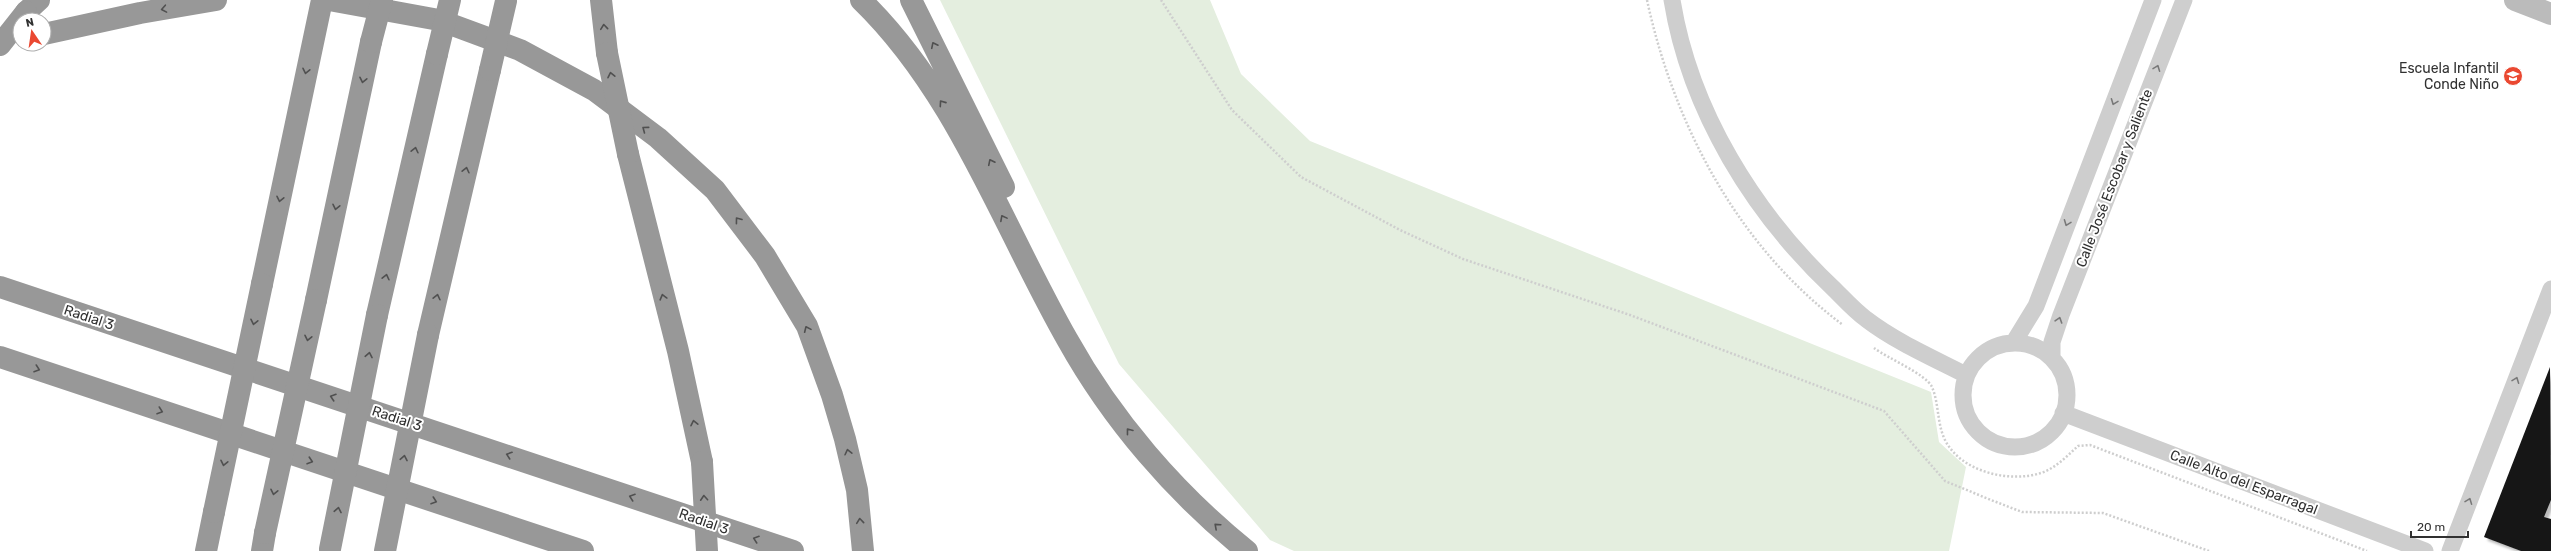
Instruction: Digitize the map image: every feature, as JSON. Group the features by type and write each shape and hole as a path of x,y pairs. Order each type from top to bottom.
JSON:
{"highway":[{"path":"52,32 140,13 216,0"},
{"path":"206,551 322,0"},
{"path":"329,0 439,20 520,50 594,90 658,138 715,190 765,256 806,326 832,395 857,490 863,551"},
{"path":"264,542 371,42 382,0"},
{"path":"330,550 377,315 450,0"},
{"path":"385,551 428,335 506,0"},
{"path":"601,0 607,53 628,154 678,351 702,462 707,551"},
{"path":"861,0 887,25 948,112 1067,339 1102,397 1148,456 1216,527 1247,551"},
{"path":"911,0 1028,235 1067,339"},
{"path":"0,44 32,6"},
{"path":"0,44 12,42"},
{"name":"Radial 3","path":"0,287 793,551"},
{"path":"0,357 583,551"}],"main road":[{"path":"2515,0 2551,14"}],"street":[{"path":"1672,0 1676,27 1701,99 1725,149 1751,195 1805,262 1866,319 1921,353 1966,375"},
{"name":"Calle José Escobar y Saliente","path":"2014,342 2036,306 2153,0"},
{"name":"Calle José Escobar y Saliente","path":"2052,358 2052,342 2061,316 2184,0"},
{"path":"2450,551 2551,289"},
{"path":"2014,342 2028,344 2041,350 2052,358 2058,366 2066,384 2066,399 2063,413 2054,429 2031,444 2013,446 1996,443 1980,433 1967,415 1962,393 1966,375 1977,358 1994,347 2014,342"},
{"name":"Calle Alto del Esparragal","path":"2063,413 2425,551"}],"path":[{"path":"1161,0 1232,110 1301,177 1400,230 1463,259 1630,315 1884,411 1944,481 1991,500 2022,512 2103,512 2209,551"}],"green space":[{"path":"940,0 1210,0 1241,74 1310,141 1931,392 1939,442 1966,467 1949,551 1294,551 1270,540 1119,364"}],"building":[{"path":"2550,367 2551,500 2544,517 2551,519 2551,551 2521,551 2484,537"}],"place":[{"name":"Escuela Infantil Conde Niño","path":"2513,76"}]}
